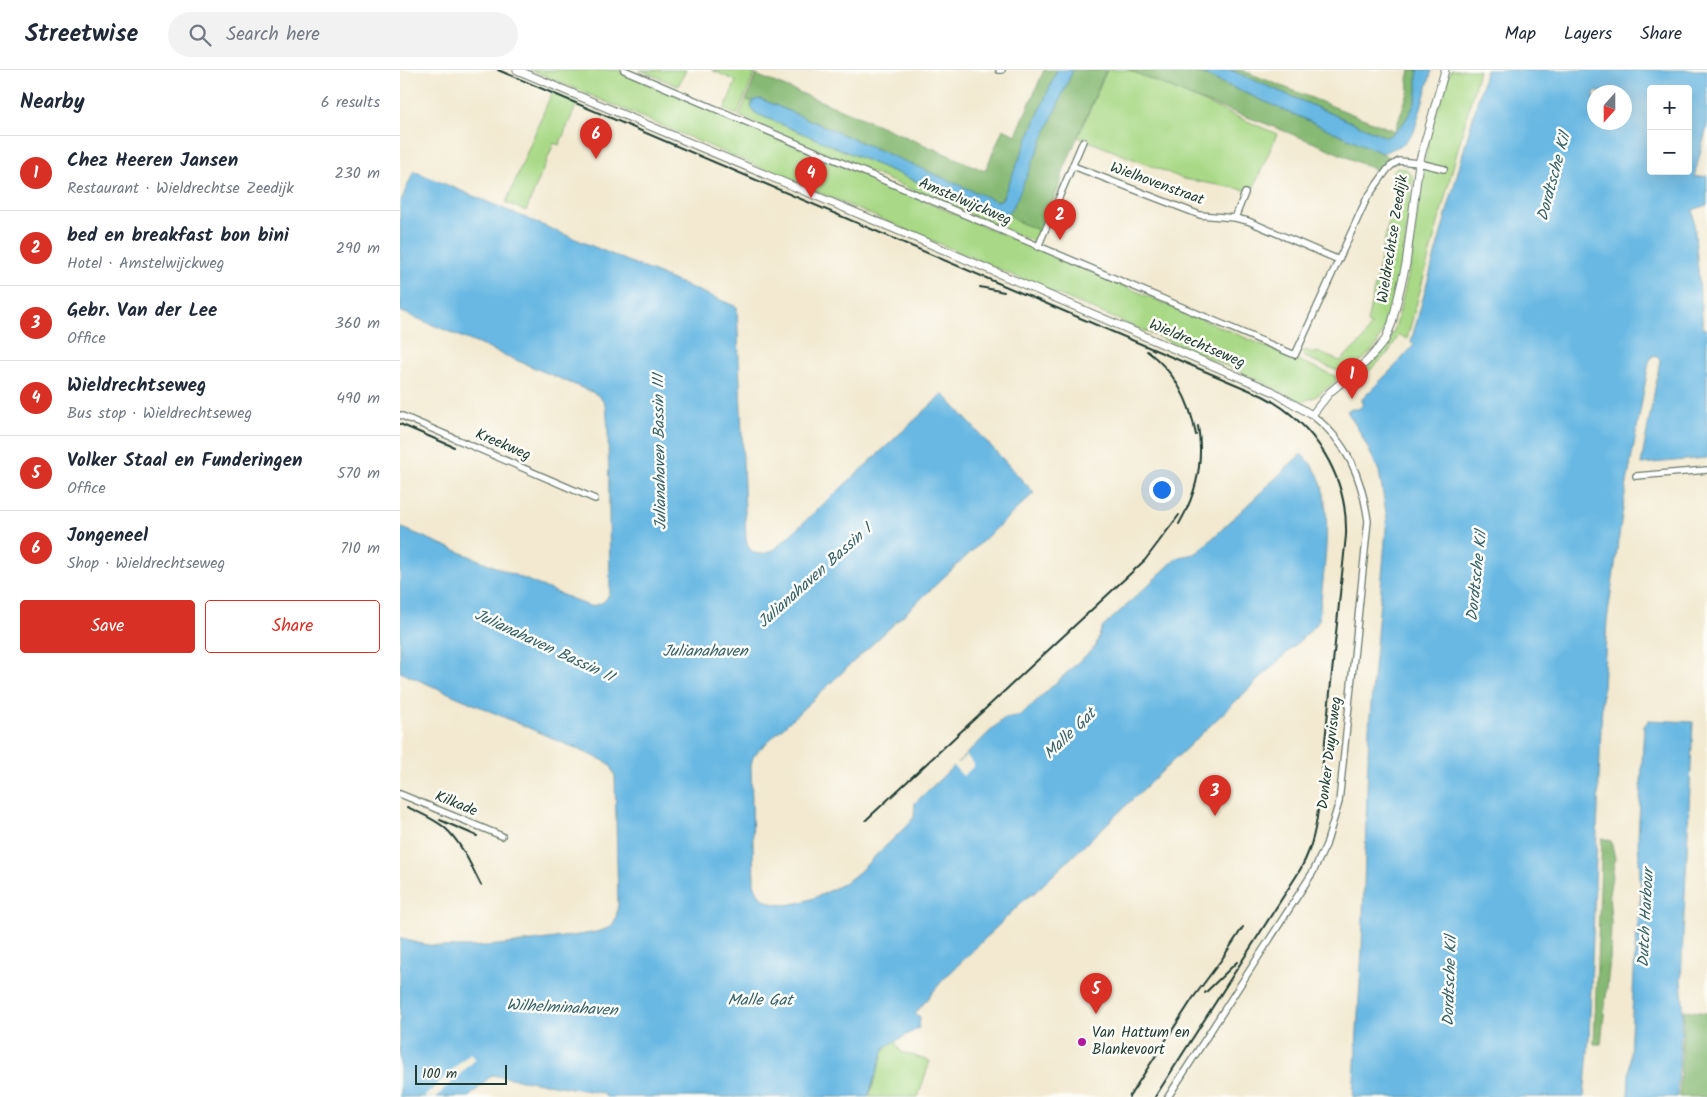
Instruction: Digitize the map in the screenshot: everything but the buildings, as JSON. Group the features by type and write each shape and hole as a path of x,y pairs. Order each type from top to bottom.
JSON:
{"street":[{"name":"Wieldrechtseweg","path":"517,70 1272,391 1312,415"},
{"name":"Amstelwijckweg","path":"624,70 1295,356 1339,260"},
{"name":"Wieldrechtse Zeedijk","path":"1312,415 1330,392 1366,362 1387,337 1406,264 1419,163 1446,70"},
{"path":"1038,247 1083,141"},
{"path":"1339,260 1367,198 1391,166 1399,162 1419,163 1444,169"},
{"name":"Wielhovenstraat","path":"1072,166 1200,215 1248,221 1339,260"},
{"path":"1235,218 1245,194"},
{"name":"Kreekweg","path":"400,415 596,498"},
{"name":"Donker Duyvisweg","path":"1168,1097 1313,872 1326,845 1338,802 1368,521 1358,478 1346,452 1331,431 1312,415"},
{"path":"1636,476 1707,470"},
{"name":"Kilkade","path":"400,794 502,836"}],"green space":[{"path":"531,70 617,70 1335,376 1336,381 1315,397 1302,402 1236,370"},
{"path":"640,70 686,70 678,86"},
{"path":"712,70 747,70 755,73 737,115 724,110 736,81"},
{"path":"1044,70 1057,70 1003,197 1001,200 996,201 761,99 753,102 746,100 756,75 985,171 1003,129 1016,135"},
{"path":"1073,70 1106,70 1064,169 1061,182 1041,231 1016,221 1008,213"},
{"path":"1107,70 1129,70 1277,134 1252,191 1184,179 1078,137"},
{"path":"1129,70 1193,70 1382,153 1391,159 1380,172 1322,146 1197,99"},
{"path":"1230,70 1241,70 1395,131 1409,90 1408,79 1410,70 1418,70 1417,94 1414,106 1401,126 1391,135 1386,137"},
{"path":"1451,70 1479,70 1407,339 1399,335 1388,353 1365,375 1365,370 1387,345 1399,314 1411,262 1424,165 1431,129"},
{"path":"552,92 577,104 559,145 554,143 526,211 506,203"},
{"path":"746,100 753,102 751,106 757,114 996,215 1008,213 1016,221 1041,231 1037,240 1034,242 739,116"},
{"path":"1396,168 1406,169 1413,179 1403,259 1387,324 1377,345 1366,357 1343,373 1305,357 1303,354 1305,350 1316,354 1317,352 1340,361 1363,340 1371,325 1367,323 1394,197 1397,197 1399,185 1403,185 1403,174 1393,174"},
{"path":"1602,838 1611,841 1615,858 1609,894 1611,921 1610,959 1601,1044 1594,1044"},
{"path":"1684,1010 1707,1013 1707,1097 1679,1097"},
{"path":"895,1041 901,1052 930,1061 918,1097 869,1097 885,1047"}],"water":[{"path":"1057,70 1073,70 1015,203 1008,212 1002,215 984,210 757,114 751,106 754,100 761,99 996,201 1001,200 1003,197"},
{"path":"1193,70 1230,70 1386,137 1401,126 1414,106 1417,94 1418,70 1432,70 1414,132 1402,145 1382,153"},
{"name":"Dordtsche Kil","path":"1486,70 1707,70 1707,127 1694,177 1707,176 1707,205 1693,210 1703,329 1707,329 1707,458 1641,464 1660,361 1658,357 1652,356 1649,362 1625,494 1607,621 1602,702 1589,1039 1584,1097 1353,1097 1362,949 1369,728 1387,518 1379,471 1361,434 1347,411 1358,409 1363,405 1362,399 1414,345 1411,342"},
{"path":"414,171 737,307 746,539 753,552 760,554 775,549 943,394 1034,493 753,757 751,765 754,883 761,896 771,903 785,905 815,898 843,884 862,870 911,821 914,817 915,803 1002,720 1022,714 1095,647 1102,628 1177,558 1198,552 1301,454 1318,475 1323,490 1327,526 1319,620 1316,625 1034,893 1026,898 942,981 915,1014 920,1017 919,1028 885,1047 868,1097 606,1097 602,1093 492,1075 469,1097 400,1097 400,938 437,946 477,947 597,932 613,924 618,905 615,776 607,762 400,672 400,527 589,606 602,602 607,598 610,591 608,427 604,403 594,393 400,311 400,203"},
{"name":"Dutch Harbour","path":"1649,720 1693,722 1681,980 1683,1004 1677,1097 1628,1097 1635,952 1641,895 1638,839 1644,726"}],"pier":[{"path":"966,755 974,764 963,776 952,764 956,761 958,763"},
{"path":"470,1053 476,1059 436,1097 424,1097"}],"railway":[{"path":"498,70 1263,396 1282,407 1298,421 1325,454 1341,493 1345,513 1346,535 1318,810 1309,852 1297,875 1155,1097"},
{"path":"980,287 1004,292"},
{"path":"1147,351 1173,377 1190,410 1196,435"},
{"path":"400,424 454,447"},
{"path":"1179,524 1195,489 1198,477 1200,452 1198,426"},
{"path":"866,820 1145,560 1179,515"},
{"path":"407,807 427,816 451,834 466,855 481,885"},
{"path":"440,820 477,836"},
{"path":"1129,1097 1193,998 1243,927"},
{"path":"1205,993 1237,962"}],"place":[{"name":"Jongeneel","path":"596,159"},
{"name":"Wieldrechtseweg","path":"811,198"},
{"name":"bed en breakfast bon bini","path":"1060,240"},
{"name":"Chez Heeren Jansen","path":"1352,399"},
{"name":"Gebr. Van der Lee","path":"1215,816"},
{"name":"Volker Staal en Funderingen","path":"1096,1014"},
{"name":"Van Hattum en Blankevoort","path":"1082,1042"}],"water label":[{"name":"Julianahaven Bassin III","path":"660,452"},
{"name":"Julianahaven Bassin I","path":"815,576"},
{"name":"Julianahaven Bassin II","path":"544,646"},
{"name":"Julianahaven","path":"705,651"},
{"name":"Malle Gat","path":"1070,734"},
{"name":"Malle Gat","path":"760,1000"},
{"name":"Wilhelminahaven","path":"562,1008"}]}
